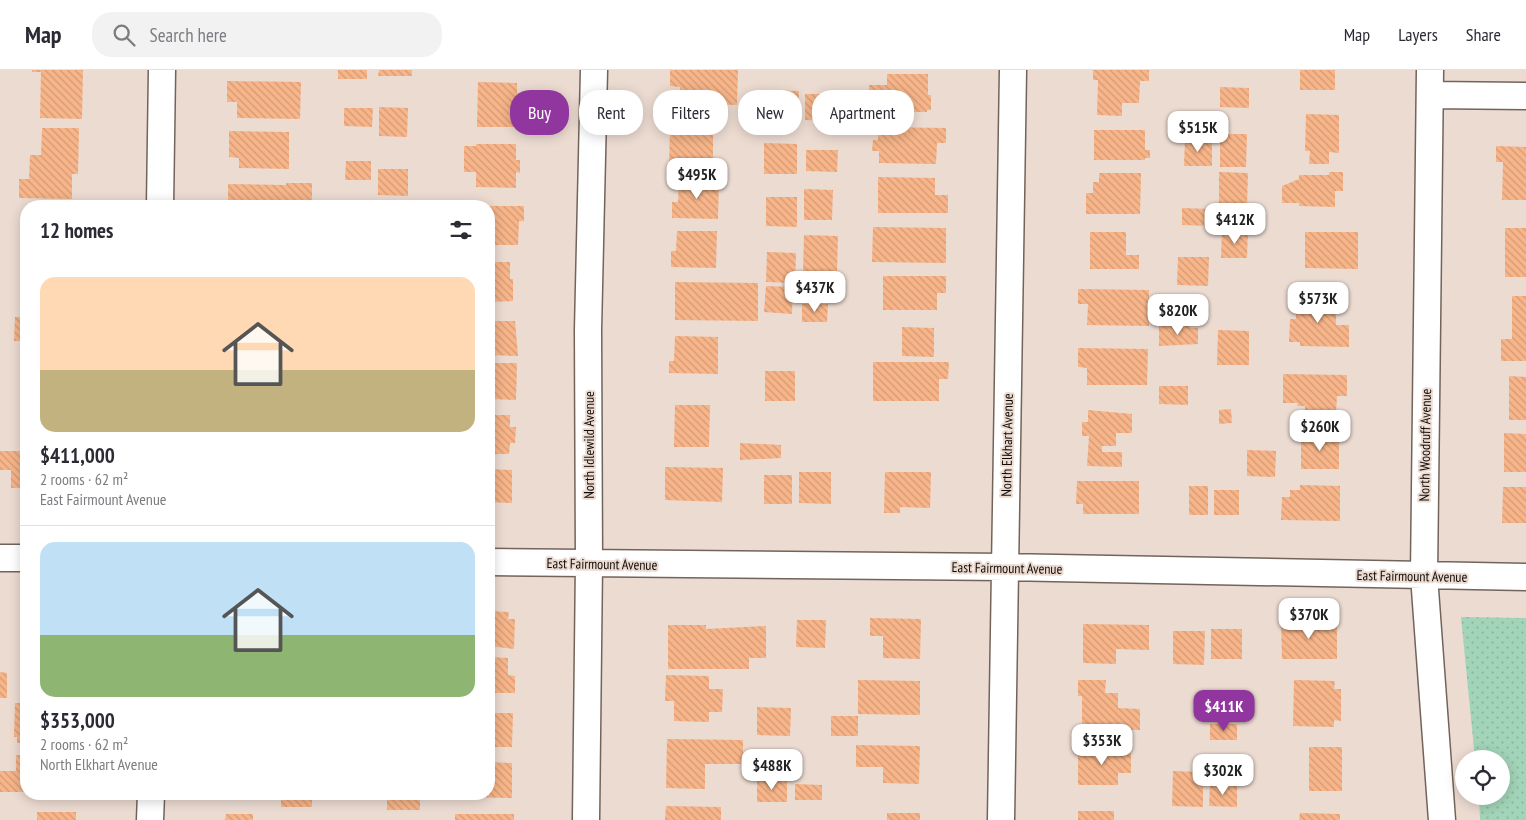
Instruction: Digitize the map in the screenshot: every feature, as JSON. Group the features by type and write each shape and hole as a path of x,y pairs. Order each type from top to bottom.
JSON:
{"street":[{"path":"160,200 162,70"},
{"name":"North Idlewild Avenue","path":"586,820 590,564 588,330 594,70"},
{"name":"North Elkhart Avenue","path":"1001,820 1013,70"},
{"path":"1430,82 1526,96"},
{"name":"North Woodruff Avenue","path":"1430,82 1424,576 1442,820"},
{"path":"0,558 20,558"},
{"name":"East Fairmount Avenue","path":"495,562 1005,567 1526,577"},
{"path":"150,800 150,820"}],"green space":[{"path":"1461,617 1526,618 1526,820 1480,820 1479,805 1510,805 1510,750 1474,750"}],"building":[{"path":"32,70 83,70 82,119 40,118 41,72 32,72"},
{"path":"338,70 367,70 367,79 338,79"},
{"path":"379,70 412,70 412,76 378,76"},
{"path":"670,70 738,70 737,105 728,105 728,90 680,90 680,87 670,86"},
{"path":"1093,70 1149,70 1149,81 1140,81 1139,103 1122,103 1122,116 1097,115 1098,80 1093,80"},
{"path":"1300,70 1335,70 1335,90 1300,90"},
{"path":"887,74 928,74 928,95 931,95 931,110 927,110 927,112 914,112 914,90 869,90 869,85 887,85"},
{"path":"227,81 301,82 300,119 237,118 237,102 227,102"},
{"path":"478,82 517,83 517,90 510,90 510,127 477,127"},
{"path":"1220,87 1249,88 1249,108 1220,107"},
{"path":"805,94 812,94 812,120 805,120"},
{"path":"379,107 408,108 407,137 379,136"},
{"path":"344,108 373,108 372,127 344,126"},
{"path":"1306,114 1339,115 1339,153 1329,152 1329,164 1309,164 1310,151 1305,151"},
{"path":"42,128 79,128 78,174 72,174 72,199 19,198 19,179 29,179 30,155 41,155"},
{"path":"914,128 946,128 946,143 937,143 936,164 879,163 879,151 872,151 873,140 878,140 878,135 914,135"},
{"path":"1094,130 1145,130 1145,150 1150,150 1150,158 1145,158 1145,160 1094,160"},
{"path":"229,131 289,132 289,169 239,168 239,158 229,157"},
{"path":"1220,134 1247,134 1246,167 1220,167"},
{"path":"670,135 713,135 713,164 669,164"},
{"path":"1185,139 1212,139 1212,166 1184,166"},
{"path":"764,143 797,144 797,174 764,174"},
{"path":"476,144 516,144 516,160 520,160 520,173 516,172 516,188 476,187 476,172 464,172 464,146 476,146"},
{"path":"1496,146 1526,147 1526,200 1502,200 1503,162 1496,162"},
{"path":"806,150 838,150 837,172 806,171"},
{"path":"346,161 371,161 371,180 345,180"},
{"path":"378,169 408,169 408,196 378,195"},
{"path":"1219,172 1248,173 1247,205 1219,204"},
{"path":"1329,172 1343,172 1343,191 1335,191 1335,207 1299,206 1299,203 1282,203 1282,186 1299,179 1299,175 1329,175"},
{"path":"1099,173 1141,173 1140,214 1086,214 1086,193 1093,193 1093,182 1099,182"},
{"path":"878,177 935,178 935,195 948,195 948,213 878,213"},
{"path":"679,179 719,180 718,219 672,218 672,202 678,202"},
{"path":"286,183 312,183 312,200 228,200 228,184 286,185"},
{"path":"804,189 833,190 832,220 804,220"},
{"path":"766,197 797,197 797,227 766,226"},
{"path":"495,206 524,206 524,221 519,221 518,245 495,245"},
{"path":"1182,208 1210,209 1210,226 1182,225"},
{"path":"873,227 946,228 946,263 872,262"},
{"path":"1505,228 1526,228 1526,277 1505,277"},
{"path":"677,231 717,231 716,268 671,267 671,251 676,251"},
{"path":"1222,231 1248,231 1247,258 1221,258"},
{"path":"1090,232 1126,232 1126,255 1139,255 1139,269 1090,269"},
{"path":"1305,232 1358,232 1358,269 1305,268"},
{"path":"804,235 838,236 837,272 803,271"},
{"path":"767,252 796,253 795,283 766,282"},
{"path":"1178,257 1209,257 1208,286 1177,285"},
{"path":"495,262 510,262 510,279 513,279 513,301 495,302"},
{"path":"883,276 946,276 946,293 937,293 937,310 883,310"},
{"path":"675,282 758,283 758,321 675,320"},
{"path":"766,286 793,287 792,314 764,312"},
{"path":"1078,289 1149,290 1149,326 1087,325 1088,304 1078,304"},
{"path":"1512,296 1526,296 1526,361 1501,361 1501,339 1512,339"},
{"path":"1300,297 1336,298 1336,325 1349,325 1349,347 1300,346 1300,342 1289,342 1290,319 1296,319 1296,313 1300,310"},
{"path":"802,304 828,304 827,322 802,322"},
{"path":"15,317 20,317 20,341 14,341"},
{"path":"495,321 515,321 518,356 495,355"},
{"path":"1159,326 1189,326 1190,328 1198,328 1198,344 1159,346"},
{"path":"902,327 934,328 934,357 902,356"},
{"path":"1218,330 1249,331 1249,365 1217,365"},
{"path":"675,336 718,337 718,374 669,373 669,361 674,361"},
{"path":"1078,348 1148,349 1147,385 1087,385 1087,368 1078,367"},
{"path":"873,362 949,362 948,379 939,379 939,401 873,401"},
{"path":"495,363 517,363 516,400 495,399"},
{"path":"765,371 795,371 795,401 765,401"},
{"path":"1283,374 1347,375 1347,396 1337,396 1336,412 1305,412 1305,406 1297,406 1298,403 1283,403"},
{"path":"1509,376 1526,377 1526,420 1509,420"},
{"path":"1159,386 1188,386 1188,405 1159,404"},
{"path":"675,405 710,405 709,447 674,447"},
{"path":"1231,409 1232,423 1219,424 1219,410"},
{"path":"1088,410 1132,414 1132,433 1116,433 1116,446 1102,446 1102,452 1122,452 1122,467 1087,466 1089,436 1082,436 1082,422 1088,422"},
{"path":"495,415 510,415 510,427 516,427 515,443 510,443 509,454 495,454"},
{"path":"1504,433 1526,434 1526,472 1504,472"},
{"path":"1301,434 1339,435 1339,469 1301,469"},
{"path":"740,443 781,445 781,458 740,460"},
{"path":"1247,450 1276,451 1275,477 1247,476"},
{"path":"0,451 20,451 20,488 11,488 11,470 0,470"},
{"path":"665,467 723,468 722,502 665,500"},
{"path":"495,469 512,470 512,503 495,502"},
{"path":"799,472 831,472 831,504 799,503"},
{"path":"885,472 931,472 930,508 900,507 900,513 884,513"},
{"path":"764,475 792,475 792,504 764,504"},
{"path":"1077,481 1139,481 1139,514 1083,514 1083,504 1076,504"},
{"path":"1300,485 1340,486 1340,521 1281,520 1282,497 1290,497 1290,490 1300,490"},
{"path":"1189,486 1208,486 1208,515 1189,515"},
{"path":"1503,487 1526,487 1526,523 1502,523"},
{"path":"1214,490 1239,490 1239,515 1214,515"},
{"path":"495,611 509,612 508,619 515,619 514,649 495,647"},
{"path":"870,618 921,619 920,659 883,658 883,636 870,636"},
{"path":"797,620 826,620 825,648 796,647"},
{"path":"1281,621 1337,621 1337,659 1282,659"},
{"path":"1083,624 1149,625 1149,650 1116,649 1116,664 1083,663"},
{"path":"668,625 706,625 706,629 766,626 766,658 749,658 749,669 668,669"},
{"path":"1211,629 1242,629 1242,659 1211,659"},
{"path":"1173,631 1205,631 1204,665 1173,664"},
{"path":"495,657 508,658 508,675 515,676 515,693 495,693"},
{"path":"0,672 7,673 7,698 0,698"},
{"path":"666,675 709,676 709,689 723,689 722,712 709,712 709,722 674,721 674,701 665,701"},
{"path":"858,680 920,681 920,715 858,714"},
{"path":"1078,680 1106,680 1105,693 1118,693 1118,708 1140,709 1140,730 1082,729 1082,696 1078,696"},
{"path":"1294,680 1335,681 1334,689 1341,689 1341,721 1334,720 1334,727 1293,726"},
{"path":"15,703 20,703 20,743 17,743 17,737 14,737"},
{"path":"757,707 791,708 790,736 757,735"},
{"path":"495,713 513,713 512,747 495,747"},
{"path":"831,716 858,716 858,736 831,736"},
{"path":"1210,724 1237,724 1237,740 1210,740"},
{"path":"667,739 743,740 743,764 705,764 705,789 666,788"},
{"path":"856,745 920,746 919,784 883,783 883,767 856,767"},
{"path":"1078,747 1117,747 1117,753 1131,753 1131,773 1118,773 1118,785 1078,785"},
{"path":"1309,747 1342,747 1342,791 1309,791"},
{"path":"16,755 20,755 20,792 0,792 0,771 16,771"},
{"path":"495,762 512,763 512,798 495,798"},
{"path":"1173,771 1203,772 1203,807 1172,806"},
{"path":"757,781 787,781 787,802 757,802"},
{"path":"795,784 822,785 822,800 795,800"},
{"path":"1210,785 1237,786 1237,807 1209,806"},
{"path":"281,800 312,800 312,807 281,807"},
{"path":"387,800 420,800 420,810 387,810"},
{"path":"666,806 721,807 721,820 665,820"},
{"path":"1078,811 1114,811 1114,820 1078,820"},
{"path":"37,812 76,812 76,820 37,820"},
{"path":"887,813 920,813 920,820 887,820"},
{"path":"1300,813 1340,814 1340,820 1299,820"},
{"path":"226,814 253,814 253,820 225,820"},
{"path":"455,814 514,814 514,820 455,820"}]}
